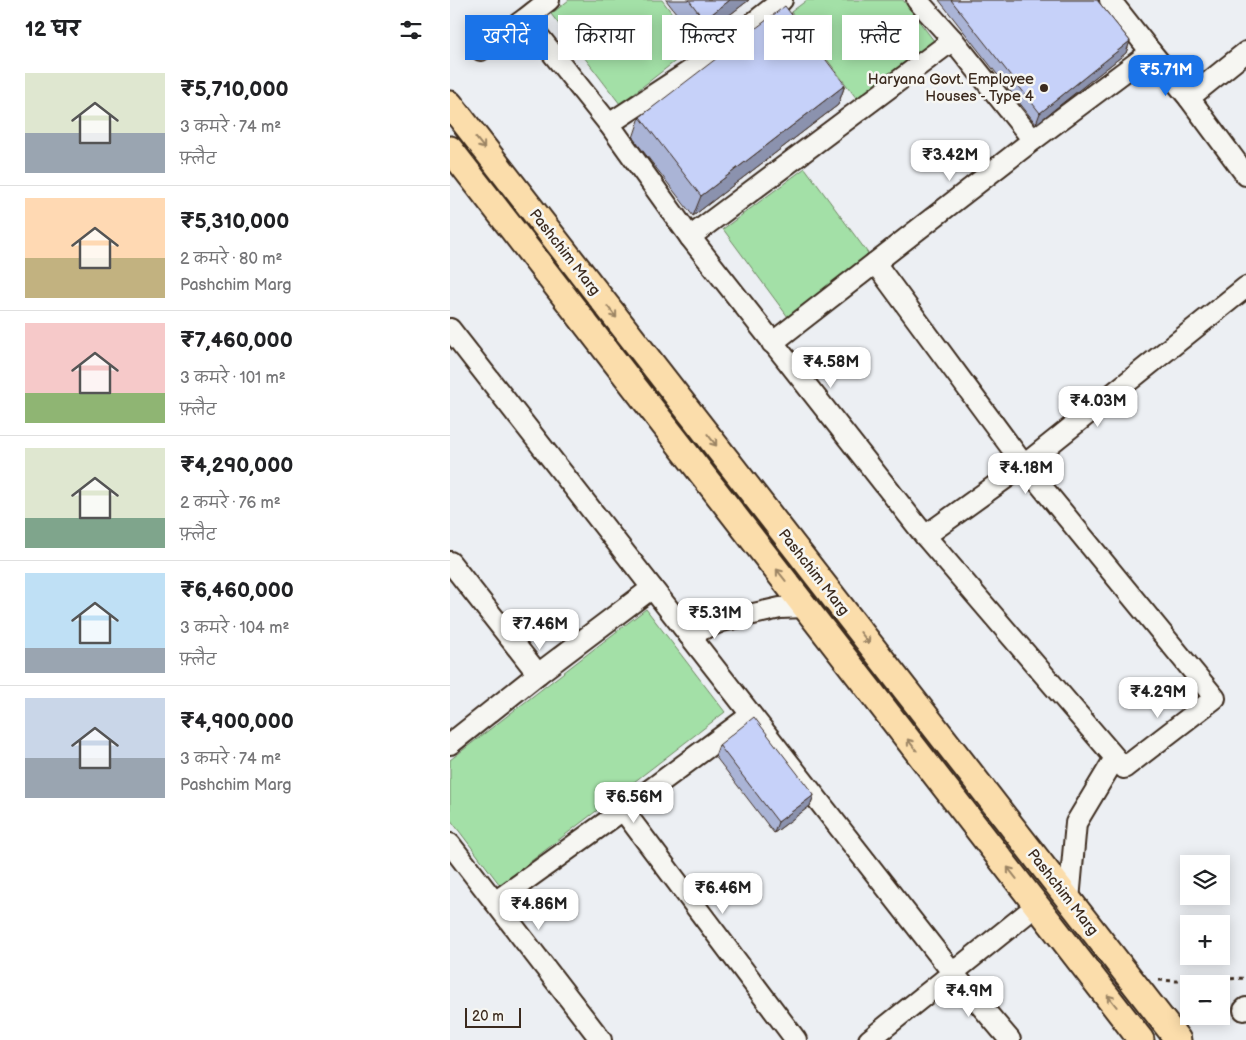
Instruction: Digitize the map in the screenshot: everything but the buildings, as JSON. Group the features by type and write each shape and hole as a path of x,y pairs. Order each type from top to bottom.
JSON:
{"main road":[{"name":"Pashchim Marg","path":"450,104 1178,1040"},
{"name":"Pashchim Marg","path":"450,149 1141,1040"}],"street":[{"path":"530,15 549,0"},
{"path":"609,124 708,59 782,0"},
{"path":"917,0 953,40 1032,140"},
{"path":"1110,0 1189,98 1246,175"},
{"path":"690,237 953,40"},
{"path":"548,48 609,124 690,237 925,536 1124,768 1215,698 1024,465 875,263"},
{"path":"772,343 1032,140 1151,52"},
{"path":"1189,98 1246,52"},
{"path":"925,536 1024,465 1246,287"},
{"path":"450,329 953,973 1010,1040"},
{"path":"450,562 538,674"},
{"path":"450,744 538,674 652,588"},
{"path":"689,635 722,621 780,608 805,607"},
{"path":"495,902 751,715"},
{"path":"1069,900 1076,823 1115,758"},
{"path":"623,810 796,1040"},
{"path":"450,844 601,1040"},
{"path":"868,1040 1026,914"}],"path":[{"path":"1131,979 1177,981 1246,978"}],"green space":[{"path":"569,0 662,0 673,15 662,15 662,60 677,60 620,104 586,60 652,60 652,15 558,15 558,23 551,14"},
{"path":"807,0 903,0 914,15 842,15 842,60 909,60 857,99 827,60 832,60 832,15 793,15 791,12"},
{"path":"919,21 934,41 919,52"},
{"path":"805,168 870,256 788,317 723,229"},
{"path":"646,609 725,712 500,885 450,819 450,760"}],"place":[{"name":"Haryana Govt. Employee Houses - Type 4","path":"1044,88"}]}
